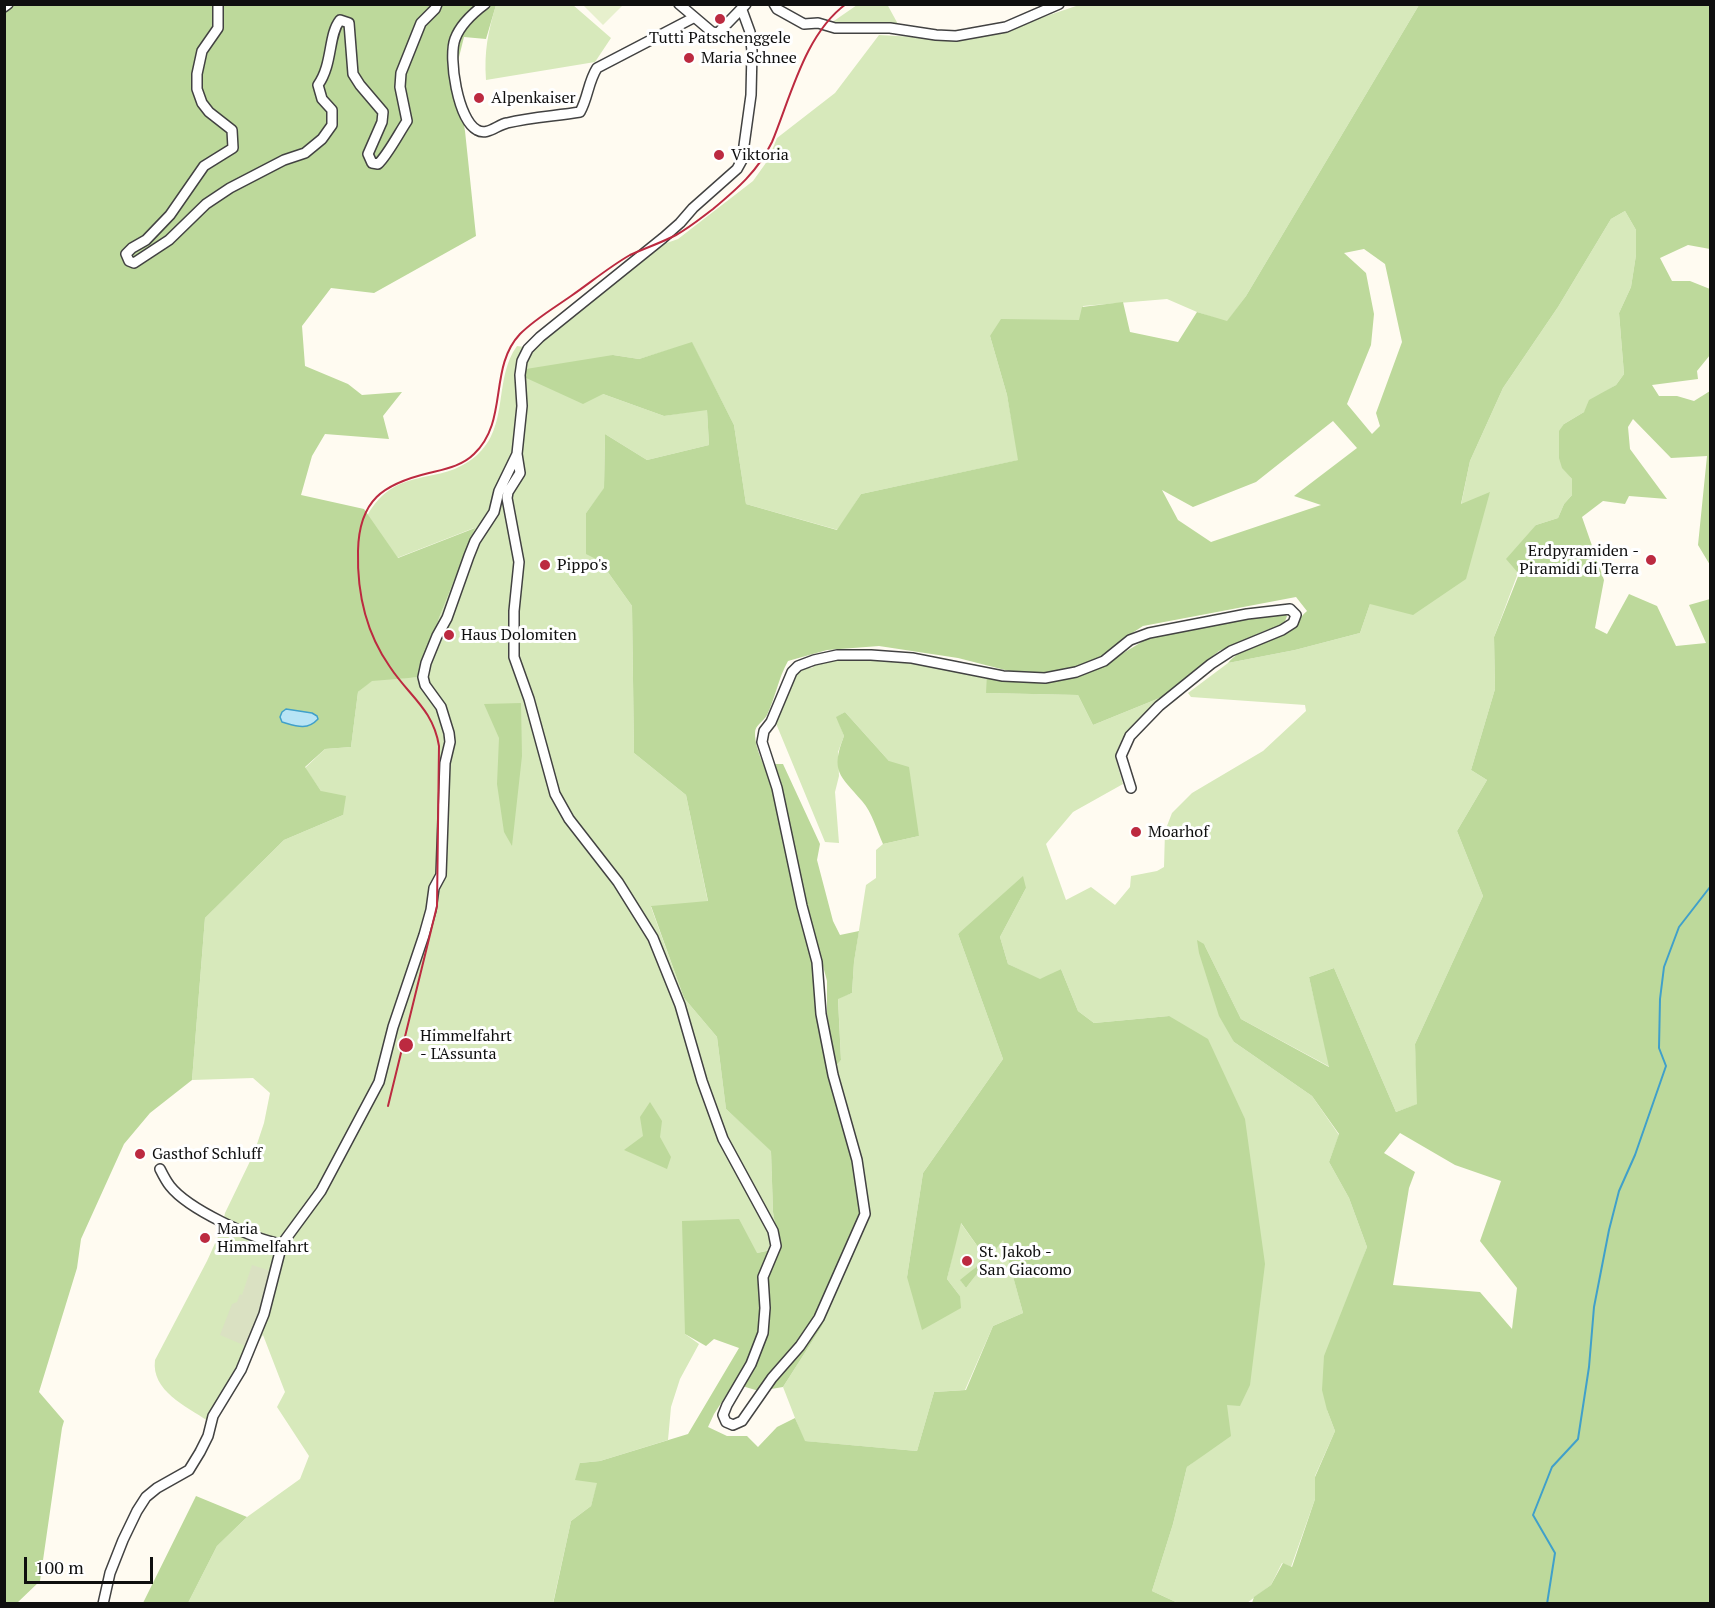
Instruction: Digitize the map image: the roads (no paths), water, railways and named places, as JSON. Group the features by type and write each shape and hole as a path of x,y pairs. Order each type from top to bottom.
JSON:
{"street":[{"path":"218,4 218,28 202,51 197,74 197,89 202,103 209,112 232,130 233,148 204,166 170,215 146,240 126,254 129,261 134,263 169,240 206,204 230,188 284,160 305,153 322,139 332,125 332,110 322,99 318,85 324,77 331,54 335,27 340,20 349,23 353,74 383,112 382,123 368,154 372,163 378,164 384,159 392,142 407,121 400,87 401,73 421,23 437,4"},
{"path":"485,4 465,22 454,40 453,67 456,86 467,118 477,130 486,132 506,123 580,112 585,104 591,77 597,68 693,18"},
{"path":"679,4 693,18 712,32 718,33 744,7"},
{"path":"774,4 777,9 804,24 818,23 835,28 890,28 956,36 1006,27 1059,4"},
{"path":"103,1604 110,1573 123,1540 146,1497 189,1470 200,1452 208,1436 213,1416 241,1370 264,1314 282,1244 321,1191 379,1082 393,1027 424,935 434,888 441,875 445,763 450,742 441,707 425,685 423,678 426,663 450,612 469,556 494,512 499,491 517,454 522,406 520,375 522,361 528,349 540,337 663,238 737,169 742,160 751,95 752,51 744,7"},
{"path":"517,454 520,473 508,492 507,498 519,562 514,611 514,657 529,699 555,794 569,819 618,882 653,938 680,1005 699,1071 723,1139 773,1231 776,1246 763,1277 765,1308 763,1333 751,1364 727,1405 723,1415 726,1422 733,1425 742,1421 819,1318 865,1214 857,1160 833,1075 821,1014 817,962 802,906 777,788 762,742 764,731 771,722 795,669 813,660 837,655 871,655 912,657 1003,676 1045,678 1076,672 1104,661 1130,640 1149,633 1247,614 1290,609 1296,615 1293,623 1282,630 1231,651 1212,664 1159,706 1130,736 1121,756 1131,788"},
{"path":"160,1169 175,1191 206,1214 243,1231 282,1244"}],"water":[{"path":"286,709 312,713 318,719 305,726 282,722 280,717"}],"waterway":[{"path":"1547,1604 1555,1553 1533,1515 1552,1467 1578,1439 1589,1367 1594,1307 1609,1230 1619,1191 1635,1155 1666,1066 1659,1048 1660,999 1664,967 1679,927 1710,887"}],"railway":[{"path":"388,1106 437,906 439,746 436,733 426,712 390,667 369,626 361,597 358,566 359,533 363,519 369,507 387,489 413,477 459,464 474,454 485,441 491,426 504,362 520,334 622,260 686,229 713,209 746,179 772,142 810,49 820,32 846,4"}],"place":[{"name":"Tutti Patschenggele","path":"720,19"},
{"name":"Maria Schnee","path":"689,58"},
{"name":"Alpenkaiser","path":"479,98"},
{"name":"Viktoria","path":"719,155"},
{"name":"Erdpyramiden - Piramidi di Terra","path":"1651,560"},
{"name":"Pippo's","path":"545,565"},
{"name":"Haus Dolomiten","path":"449,635"},
{"name":"Moarhof","path":"1136,832"},
{"name":"Himmelfahrt - L'Assunta","path":"406,1045"},
{"name":"Gasthof Schluff","path":"140,1154"},
{"name":"Maria Himmelfahrt","path":"205,1238"},
{"name":"St. Jakob - San Giacomo","path":"967,1261"}]}
